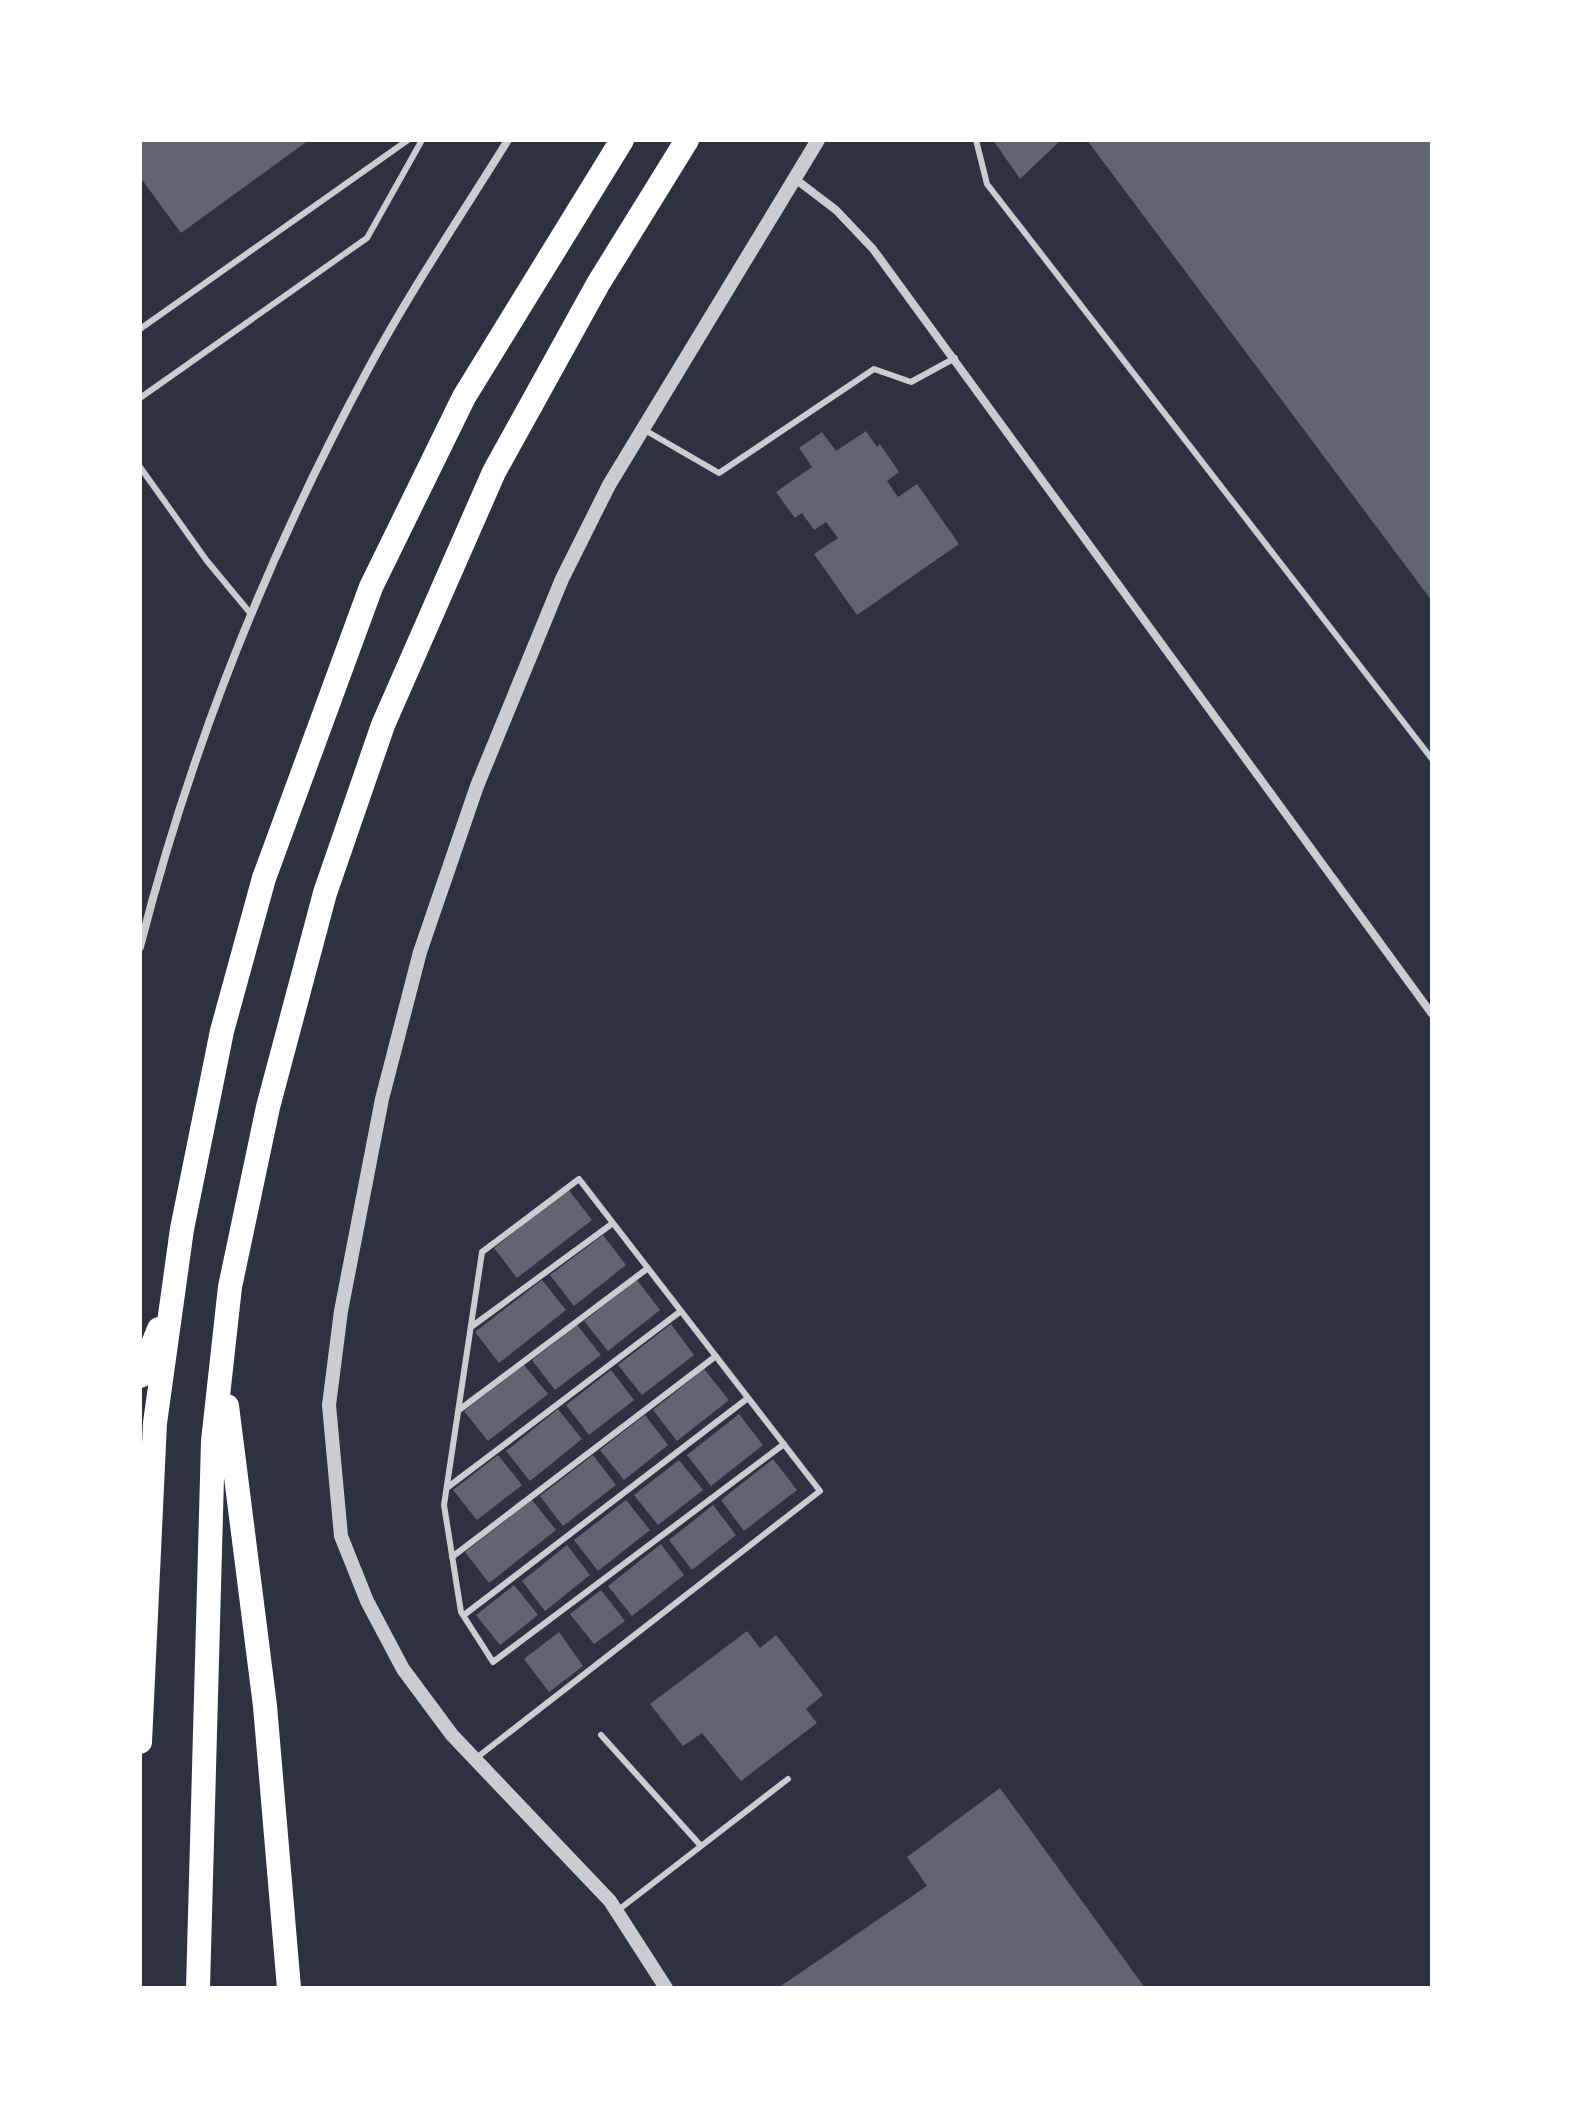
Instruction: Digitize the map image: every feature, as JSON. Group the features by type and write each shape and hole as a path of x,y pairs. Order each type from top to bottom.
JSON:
{"highway":[{"path":"140,1742 155,1423 172,1298 182,1229 222,1031 264,878 371,587 464,397 622,140"},
{"path":"198,1988 212,1457 230,1287 268,1107 325,893 383,725 494,472 598,284 687,140"},
{"path":"140,1376 172,1298"},
{"path":"221,1363 265,1706 289,1988"}],"street":[{"path":"140,947 179,809 251,614 307,487 367,371 508,140"},
{"path":"666,1988 617,1911 452,1735 403,1669 367,1601 341,1536 329,1405 341,1311 382,1099 420,952 477,786 533,646 582,539 640,427 818,140"},
{"path":"794,178 856,228 955,358 1432,1014"}],"lane":[{"path":"140,329 408,140"},
{"path":"140,398 367,238 422,140"},
{"path":"976,140 987,184 1432,759"},
{"path":"640,427 719,473 874,369 911,382 955,358"},
{"path":"141,470 207,561 251,614"},
{"path":"475,1759 820,1491 784,1444 579,1179 482,1252 444,1505 464,1615 493,1662 784,1444"},
{"path":"471,1328 613,1223"},
{"path":"458,1411 648,1268"},
{"path":"447,1487 681,1311"},
{"path":"452,1557 716,1356"},
{"path":"464,1615 748,1398"},
{"path":"601,1735 701,1846"},
{"path":"617,1911 788,1779"}],"building":[{"path":"140,140 309,140 181,233 140,177"},
{"path":"993,140 1061,140 1020,179"},
{"path":"1087,140 1432,140 1432,601"},
{"path":"866,431 877,447 880,444 899,472 887,481 898,497 917,484 959,544 857,615 814,554 838,538 826,522 814,530 802,513 795,518 776,492 812,467 799,448 822,432 836,451"},
{"path":"568,1189 592,1220 517,1278 494,1248"},
{"path":"603,1235 626,1265 574,1306 550,1275"},
{"path":"542,1280 566,1310 499,1363 475,1332"},
{"path":"637,1280 660,1310 608,1351 584,1321"},
{"path":"671,1324 694,1355 642,1395 618,1365"},
{"path":"577,1325 601,1355 555,1390 532,1360"},
{"path":"524,1365 548,1394 488,1441 464,1411"},
{"path":"704,1369 729,1400 677,1441 653,1410"},
{"path":"611,1370 634,1400 589,1435 566,1405"},
{"path":"558,1409 582,1439 530,1481 506,1451"},
{"path":"739,1414 763,1445 711,1486 687,1455"},
{"path":"645,1415 668,1445 624,1480 600,1450"},
{"path":"498,1455 522,1485 477,1520 453,1490"},
{"path":"593,1455 616,1485 563,1526 540,1496"},
{"path":"773,1459 797,1490 744,1531 721,1500"},
{"path":"679,1460 703,1490 658,1525 634,1495"},
{"path":"532,1500 556,1530 489,1583 465,1552"},
{"path":"626,1500 650,1530 598,1571 574,1540"},
{"path":"713,1505 736,1535 692,1570 669,1540"},
{"path":"661,1544 684,1575 632,1616 608,1586"},
{"path":"567,1545 590,1575 545,1611 522,1581"},
{"path":"514,1585 538,1615 500,1645 476,1615"},
{"path":"601,1590 625,1621 594,1644 570,1614"},
{"path":"747,1631 760,1648 776,1635 823,1695 806,1709 817,1723 741,1781 702,1733 683,1746 650,1704"},
{"path":"559,1632 583,1666 549,1692 524,1659"},
{"path":"1000,1788 1145,1988 778,1988 927,1886 907,1857"}]}
